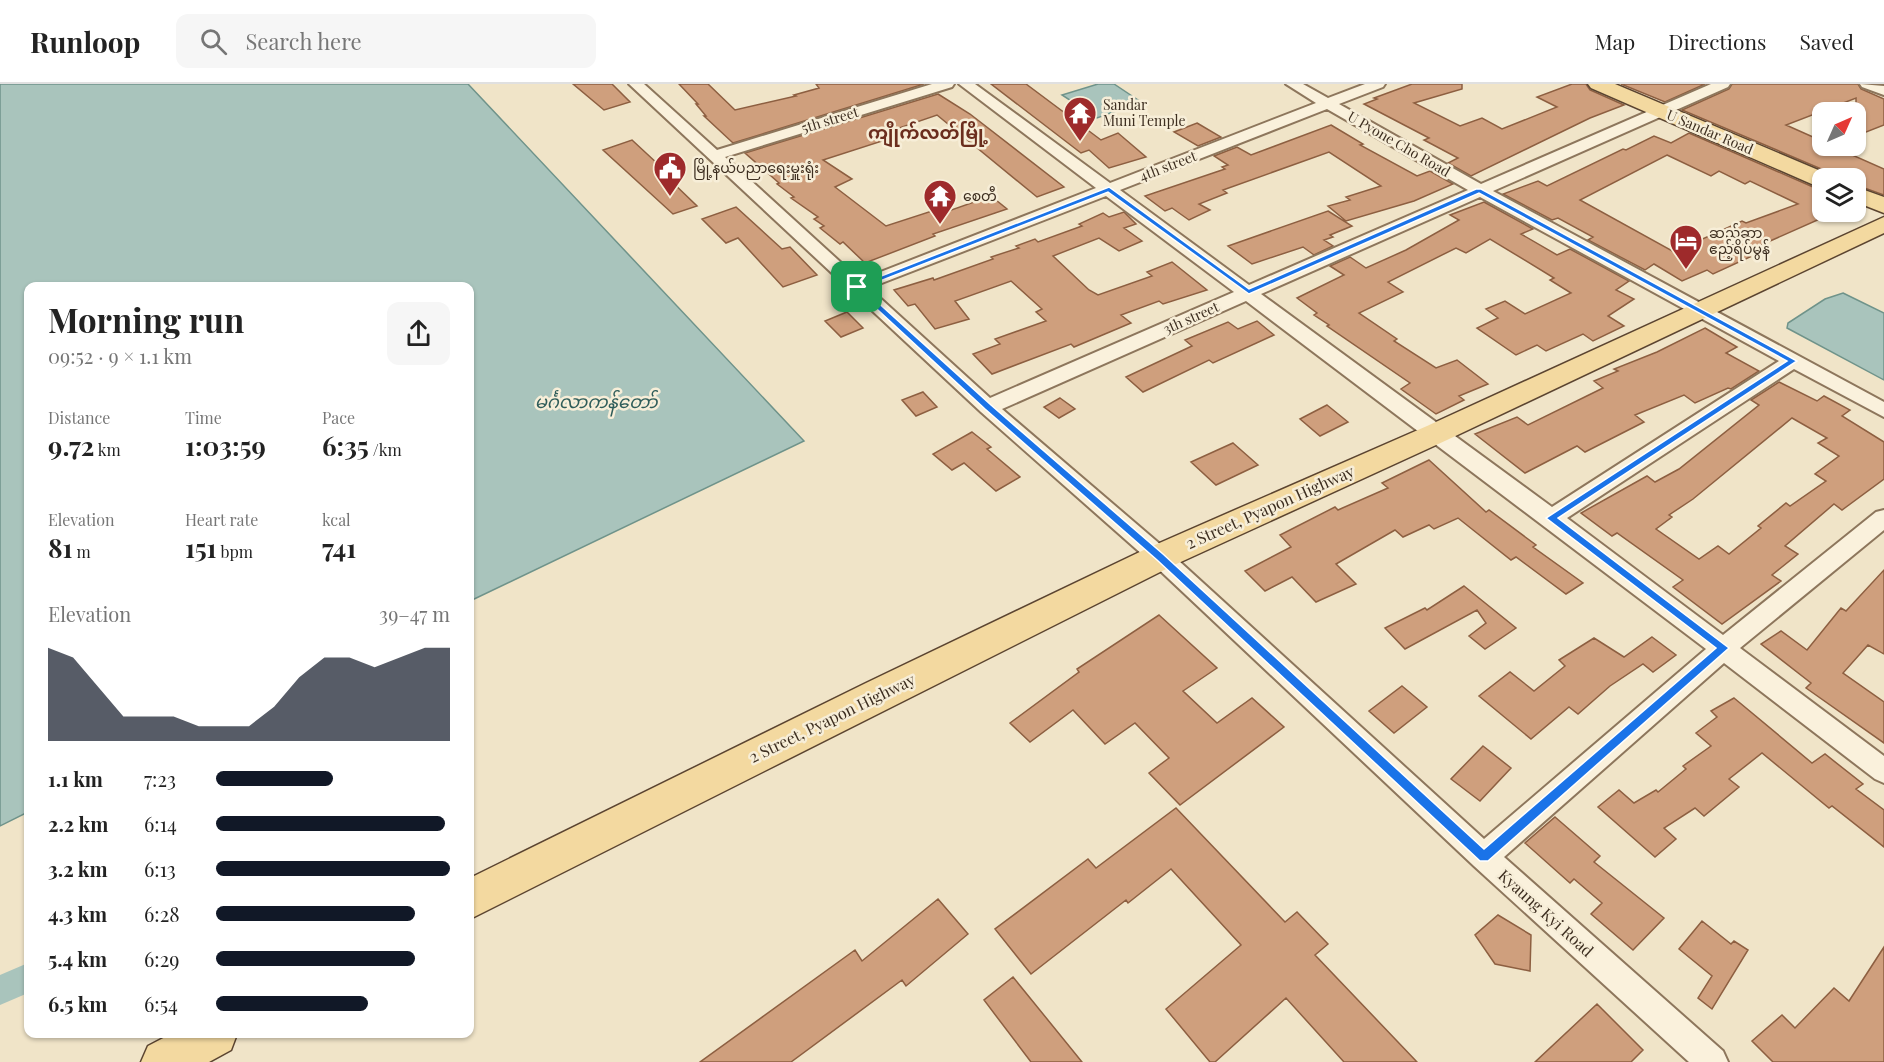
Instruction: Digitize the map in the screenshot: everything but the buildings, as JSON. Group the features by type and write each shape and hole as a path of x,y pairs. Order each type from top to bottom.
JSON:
{"main road":[{"name":"U Sandar Road","path":"1598,84 1812,176"},
{"path":"1866,198 1884,206"},
{"name":"2 Street, Pyapon Highway","path":"474,897 879,694 1160,557 1437,433 1884,224"},
{"path":"164,1062 208,1038"}],"street":[{"name":"Kyaung Kyi Road","path":"636,84 988,407 1160,557 1484,857 1712,1062"},
{"name":"5th street","path":"714,156 947,84"},
{"path":"966,84 1551,518 1884,771"},
{"name":"U Pyone Cho Road","path":"1293,84 1479,190 1884,410"},
{"name":"4th street","path":"857,287 1378,84"},
{"name":"3th street","path":"988,407 1723,84"},
{"path":"1868,84 1884,91"},
{"path":"1551,518 1793,361"},
{"path":"1484,857 1724,648 1881,527"}],"water":[{"name":"မင်္ဂလာကန်တော်","path":"0,84 468,84 804,441 474,599 474,282 24,282 24,814 0,826"},
{"path":"1098,84 1114,84 1141,102 1097,118 1062,95"},
{"path":"1843,293 1884,313 1884,380 1787,328 1788,323 1825,299"}],"waterway":[{"path":"0,990 24,980"}],"place":[{"name":"Sandar Muni Temple","path":"1080,142"},
{"name":"မြို့နယ်ပညာရေးမှူးရုံး","path":"670,197"},
{"name":"စေတီ","path":"940,225"},
{"name":"ဆည်ဆာ ဧည့်ရိပ်မွန်","path":"1686,270"}],"district":[{"name":"ကျိုက်လတ်မြို့","path":"928,133"}],"route":[{"path":"1109,189 1249,292 1479,190 1793,361 1551,518 1724,648 1484,857 1160,557 988,407 857,287 1109,189"}]}
